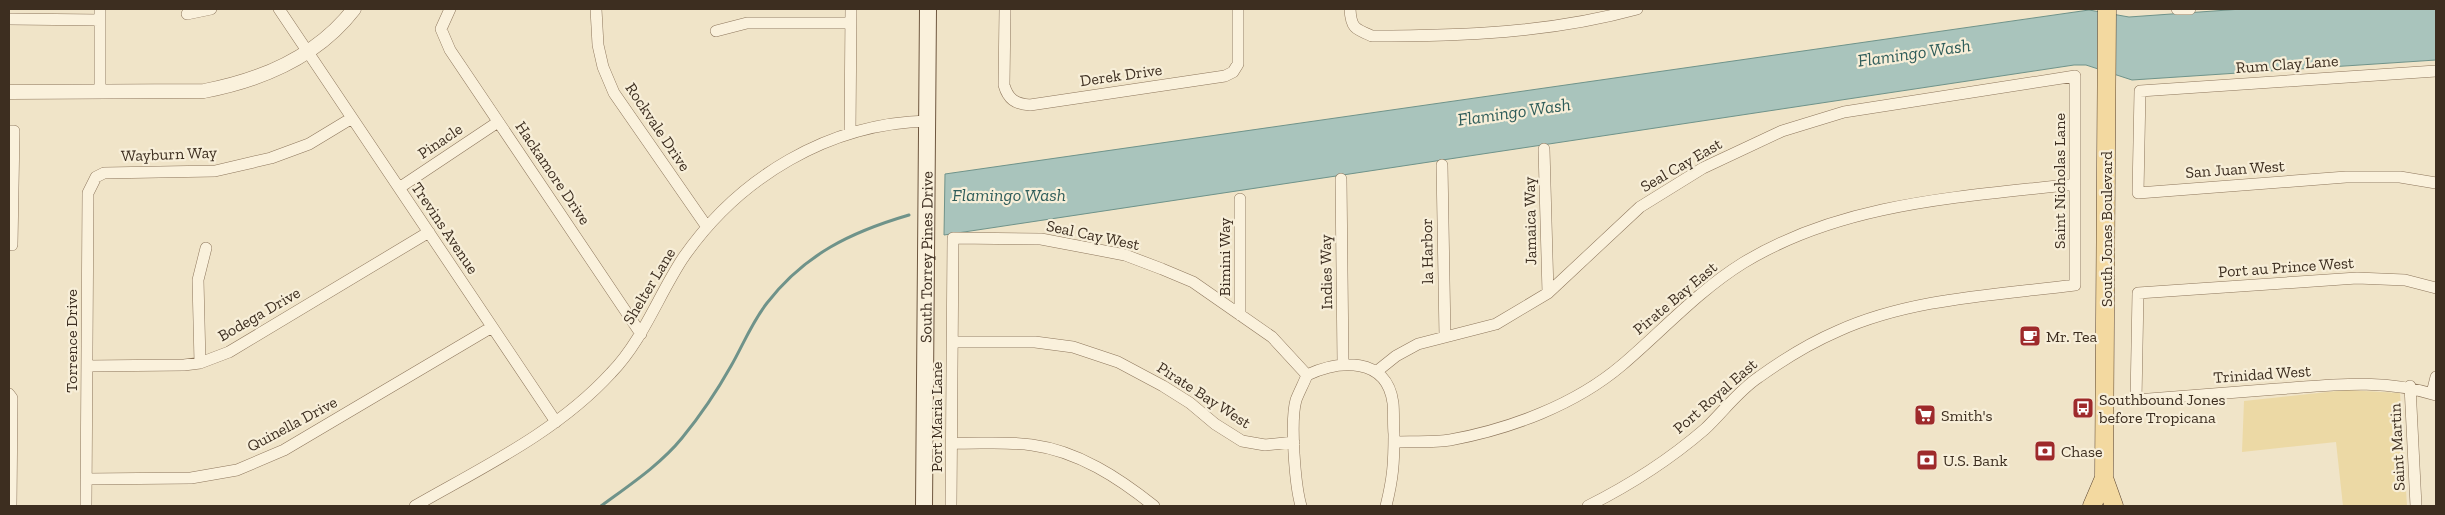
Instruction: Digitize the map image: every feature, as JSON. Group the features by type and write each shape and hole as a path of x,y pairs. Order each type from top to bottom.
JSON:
{"main road":[{"name":"South Torrey Pines Drive","path":"924,506 928,9"},
{"name":"South Jones Boulevard","path":"2108,9 2104,478 2114,506"},
{"name":"South Jones Boulevard","path":"2092,506 2104,478"}],"street":[{"path":"187,14 211,9"},
{"name":"Trevins Avenue","path":"279,9 556,422"},
{"path":"9,92 213,90 274,72 326,39 354,9"},
{"name":"Hackamore Drive","path":"450,9 441,29 450,50 641,334"},
{"name":"Rockvale Drive","path":"596,9 598,45 603,68 614,93 707,227"},
{"path":"850,133 851,9"},
{"name":"Derek Drive","path":"1005,9 1004,85 1012,101 1021,105 1030,105 1225,76 1232,72 1238,64 1238,9"},
{"path":"1350,9 1351,21 1355,29 1372,36 1498,34 1557,26 1637,9"},
{"path":"2177,9 2190,9"},
{"path":"9,19 100,14 100,92"},
{"path":"716,31 747,23 851,23"},
{"name":"Rum Clay Lane","path":"2140,90 2436,71"},
{"name":"Saint Nicholas Lane","path":"2075,76 2075,285"},
{"name":"Seal Cay East","path":"1376,372 1418,344 1496,324 1548,293 1640,207 1703,168 1782,131 1844,112 2075,76"},
{"name":"San Juan West","path":"2140,90 2138,193 2346,177 2400,177 2436,183"},
{"name":"Wayburn Way","path":"96,177 104,173 215,171 271,158 309,144 352,118"},
{"name":"Shelter Lane","path":"415,506 572,411 612,372 641,334 683,259 707,227 762,176 801,152 850,133 903,122 928,121"},
{"name":"Pinacle","path":"399,188 498,122"},
{"path":"9,131 14,131 12,245"},
{"name":"Jamaica Way","path":"1544,149 1548,293"},
{"name":"la Harbor","path":"1442,165 1445,337"},
{"name":"Torrence Drive","path":"86,506 88,193 96,177"},
{"name":"Indies Way","path":"1341,180 1343,363"},
{"name":"Pirate Bay East","path":"1394,442 1448,440 1495,430 1581,394 1621,367 1704,291 1744,263 1793,239 1843,219 1911,203 2075,184"},
{"name":"Bimini Way","path":"1240,199 1240,315"},
{"name":"Bodega Drive","path":"87,366 200,363 229,352 429,232"},
{"name":"Seal Cay West","path":"953,238 1041,239 1125,255 1194,282 1272,337 1307,375"},
{"name":"Port Maria Lane","path":"951,506 953,238"},
{"path":"200,363 198,280 206,248"},
{"name":"Port au Prince West","path":"2138,293 2357,278 2405,280 2436,288"},
{"name":"Port Royal East","path":"1588,506 1624,488 1662,462 1704,429 1757,378 1838,330 1892,312 2075,285"},
{"name":"Trinidad West","path":"2138,293 2136,400 2346,384 2410,386 2434,394"},
{"name":"Quinella Drive","path":"86,479 191,478 237,470 284,450 492,327"},
{"name":"Pirate Bay West","path":"952,342 1035,342 1073,347 1118,362 1163,386 1242,441 1265,445 1294,442"},
{"path":"1301,506 1296,490 1295,402 1307,375 1325,367 1343,363 1359,365 1376,372 1388,386 1393,402 1394,477 1386,506"},
{"path":"2434,394 2436,377"},
{"name":"Saint Martin","path":"2410,386 2416,506"},
{"path":"9,394 12,398 11,506"},
{"path":"952,443 1033,445 1068,454 1105,470 1154,506"}],"sand":[{"path":"2346,390 2400,393 2407,506 2343,506 2336,442 2242,452 2244,401"}],"water":[{"name":"Flamingo Wash","path":"2242,9 2436,9 2436,60 2132,80 2086,65 2074,65 944,235 945,174 2089,10 2129,17"}],"waterway":[{"name":"Flamingo Wash","path":"601,506 654,466 682,438 720,385 762,310 797,271 813,258 849,237 909,215"}],"place":[{"name":"Mr. Tea","path":"2030,336"},
{"name":"Southbound Jones before Tropicana","path":"2083,408"},
{"name":"Smith's","path":"1925,415"},
{"name":"Chase","path":"2045,451"},
{"name":"U.S. Bank","path":"1927,460"}]}
